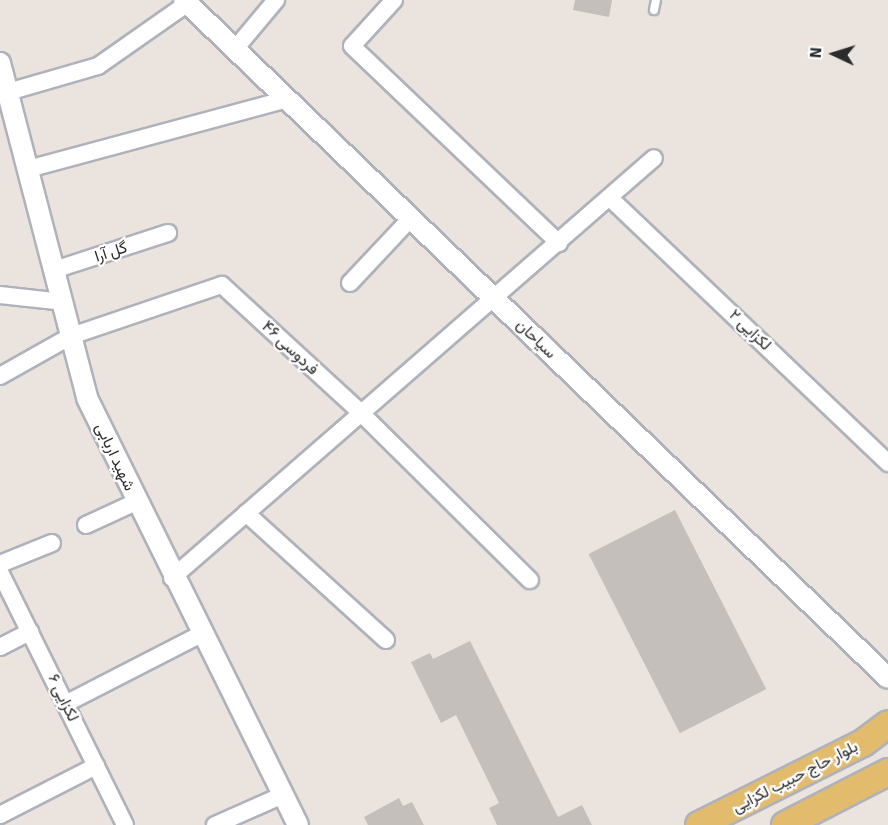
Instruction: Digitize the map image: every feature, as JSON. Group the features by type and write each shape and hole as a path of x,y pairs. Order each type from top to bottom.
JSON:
{"main road":[{"name":"بلوار حاج حبیب لکزايی","path":"699,825 863,743 888,724"},
{"path":"785,825 886,780"}],"street":[{"path":"235,49 276,0"},
{"path":"394,0 352,46 559,243"},
{"path":"8,92 98,66 186,2"},
{"name":"سیاحان","path":"186,2 888,678"},
{"name":"شهید اربابی","path":"0,63 87,398 172,578 298,825"},
{"path":"28,169 287,99"},
{"path":"172,578 360,412 611,199 654,158"},
{"name":"لکزایی ۲","path":"611,199 888,463"},
{"path":"350,283 411,218"},
{"name":"گل آرا","path":"54,270 168,233"},
{"name":"فردوسی ۴۶","path":"0,376 71,336 222,285 360,412 530,580"},
{"path":"0,295 63,302"},
{"path":"86,525 136,502"},
{"path":"246,513 386,640"},
{"path":"0,564 52,543"},
{"name":"لکزایی ۶","path":"0,572 125,825"},
{"path":"0,647 30,632"},
{"path":"65,704 201,634"},
{"path":"0,815 96,766"},
{"path":"214,825 283,795"}],"lane":[{"path":"654,10 656,0"}],"building":[{"path":"575,0 612,0 609,17 573,10"},
{"path":"675,510 766,689 680,733 589,554"},
{"path":"470,641 558,817 582,805 592,825 497,825 489,808 499,803 456,715 441,723 411,662 430,653 433,659"},
{"path":"399,798 403,806 412,802 424,825 368,825 364,817"}]}
